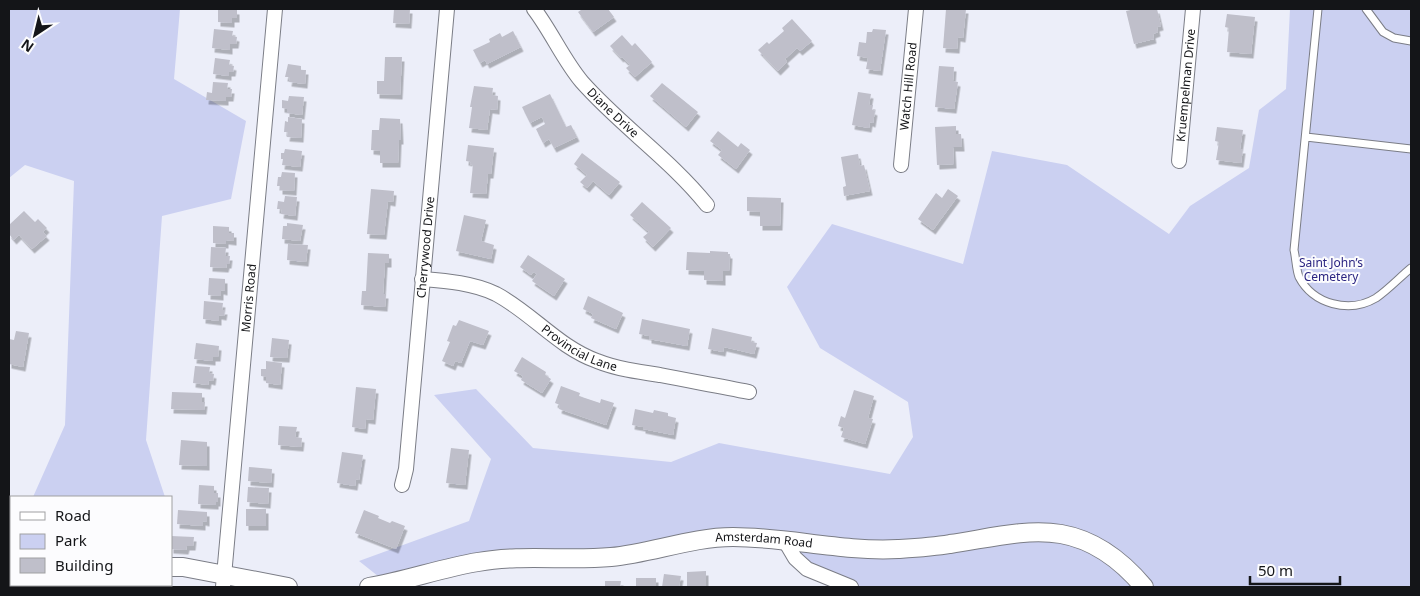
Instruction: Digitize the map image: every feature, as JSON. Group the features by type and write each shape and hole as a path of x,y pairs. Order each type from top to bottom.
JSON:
{"street":[{"name":"Morris Road","path":"224,582 275,9"},
{"name":"Cherrywood Drive","path":"402,485 406,469 447,9"},
{"name":"Diane Drive","path":"534,9 581,81 616,118 655,150 696,190 707,205"},
{"name":"Watch Hill Road","path":"901,165 916,9"},
{"name":"Kruempelman Drive","path":"1178,161 1193,9"},
{"name":"Provincial Lane","path":"422,279 470,285 496,294 559,341 597,361 630,370 750,392"},
{"name":"Amsterdam Road","path":"369,587 478,562 516,558 610,557 717,538 734,537 878,550 1032,534 1060,534 1092,544 1108,554 1144,587"},
{"path":"785,541 795,558 807,570 851,587"},
{"path":"172,567 183,567 224,582 288,587"}],"lane":[{"path":"1318,9 1294,250 1299,276 1312,294 1332,304 1351,307 1375,298 1411,268"},
{"path":"1366,9 1383,32 1394,38 1411,41"},
{"path":"1306,137 1411,149"}],"green space":[{"path":"9,9 180,9 174,79 246,121 231,199 162,216 146,440 165,496 33,496 65,425 74,181 25,165 9,178"},
{"name":"Saint John’s Cemetery","path":"1290,9 1411,9 1411,587 851,587 813,573 785,541 516,558 388,584 359,561 469,521 491,459 434,395 476,389 533,448 671,462 719,443 890,474 913,437 908,402 820,348 787,287 832,224 963,264 992,151 1067,165 1169,234 1190,206 1249,168 1259,110 1286,89"}],"building":[{"path":"218,9 237,10 237,18 232,18 232,23 218,22"},
{"path":"394,9 410,9 409,24 393,23"},
{"path":"580,9 608,9 614,17 593,32 578,12"},
{"path":"946,9 966,9 963,38 958,37 957,49 943,48"},
{"path":"1157,9 1161,26 1157,27 1158,32 1153,34 1154,39 1134,44 1126,11"},
{"path":"1227,14 1255,17 1251,54 1227,52 1229,28 1225,27"},
{"path":"792,19 812,41 800,51 797,48 785,59 787,62 778,71 758,50 767,42 769,44 784,31 782,28"},
{"path":"214,29 233,31 232,36 237,37 236,44 230,44 230,50 212,48"},
{"path":"873,29 886,30 880,71 866,69 868,58 857,56 859,42 866,43 867,32 872,32"},
{"path":"513,31 521,47 487,64 485,60 480,63 473,50 490,42 489,39 500,33 502,37"},
{"path":"622,35 632,46 635,43 652,62 635,77 626,68 630,65 610,46"},
{"path":"385,57 402,57 400,95 377,94 377,81 384,81"},
{"path":"215,58 230,60 229,65 234,66 233,72 229,72 229,76 213,74"},
{"path":"288,64 301,66 301,70 306,70 305,84 289,82 290,77 285,77"},
{"path":"939,66 954,67 953,81 958,82 954,109 935,107"},
{"path":"213,82 228,83 227,89 232,89 231,97 226,97 226,101 206,100 207,92 212,93"},
{"path":"662,83 698,112 686,127 650,96"},
{"path":"474,86 493,88 492,95 498,96 497,110 490,109 487,130 469,128"},
{"path":"858,92 871,94 869,105 873,105 872,110 875,111 873,123 870,122 869,128 852,125"},
{"path":"550,94 566,127 571,125 577,137 554,148 549,139 543,143 536,129 545,124 542,117 530,123 522,107"},
{"path":"289,96 304,97 302,115 287,113 287,109 282,108 282,100 288,101"},
{"path":"288,117 302,119 301,138 287,137 288,132 284,132 285,121 288,122"},
{"path":"380,118 400,119 401,140 399,140 398,163 380,163 380,151 371,150 372,130 379,130"},
{"path":"956,126 956,134 961,134 962,147 953,147 954,164 937,165 935,127"},
{"path":"1217,127 1243,130 1240,149 1243,149 1241,163 1216,160 1219,142 1215,141"},
{"path":"718,131 738,147 741,143 750,150 736,169 718,155 722,150 710,141"},
{"path":"468,145 494,148 486,194 470,193 473,165 470,164 471,162 466,161"},
{"path":"285,149 302,151 300,167 282,165 281,153 284,153"},
{"path":"582,153 620,182 609,195 593,181 587,188 580,182 587,175 574,164"},
{"path":"858,154 860,166 864,165 870,191 844,196 843,187 846,186 841,157"},
{"path":"282,172 295,173 294,191 280,190 280,186 277,186 278,177 281,177"},
{"path":"371,189 394,191 393,202 388,201 384,235 367,234"},
{"path":"948,189 958,196 933,230 918,219 936,193 942,198"},
{"path":"285,196 297,197 295,216 281,214 282,209 277,209 278,201 284,202"},
{"path":"747,197 781,198 780,226 760,226 760,212 747,211"},
{"path":"642,202 671,228 653,247 643,237 649,232 630,215"},
{"path":"24,211 35,222 38,219 47,228 43,232 47,236 32,249 19,235 14,240 9,234 9,225"},
{"path":"464,215 486,220 481,241 494,245 491,259 456,251"},
{"path":"287,223 303,225 300,241 282,239 283,226 287,226"},
{"path":"213,226 229,227 229,233 234,233 234,241 226,240 226,244 213,243"},
{"path":"288,244 308,245 306,262 287,260"},
{"path":"211,247 226,248 225,256 230,256 229,264 227,264 226,268 210,267"},
{"path":"710,251 728,252 730,254 729,271 723,271 723,281 704,280 704,271 686,270 687,252 710,253"},
{"path":"368,253 389,254 389,263 385,263 383,294 386,294 385,307 361,305 362,291 366,291"},
{"path":"528,255 565,279 554,296 532,281 537,274 533,272 531,275 520,267"},
{"path":"209,278 225,279 225,291 221,290 221,296 208,295"},
{"path":"588,296 623,313 616,329 591,318 593,314 583,309"},
{"path":"204,301 223,303 222,310 225,310 224,316 219,315 219,321 203,319"},
{"path":"642,319 690,329 687,346 649,339 649,336 639,334"},
{"path":"459,320 489,331 483,345 470,341 461,363 455,361 453,366 442,361 450,342 447,341 453,325 456,326"},
{"path":"712,328 752,337 751,342 757,343 754,354 724,347 723,352 708,349"},
{"path":"16,331 29,333 23,367 9,364 9,339 14,340"},
{"path":"272,338 289,340 287,358 270,357"},
{"path":"196,343 219,346 218,357 213,357 213,361 194,359"},
{"path":"522,357 546,372 545,375 551,379 542,393 521,380 523,376 514,371"},
{"path":"266,361 282,363 280,385 266,383 266,377 261,376 261,369 266,369"},
{"path":"195,366 210,367 209,373 214,374 213,381 209,380 208,385 193,383"},
{"path":"561,386 580,393 579,396 600,403 601,399 614,403 606,425 559,409 560,405 555,403"},
{"path":"356,387 376,389 373,420 366,419 365,429 352,427"},
{"path":"854,390 874,396 868,418 873,419 865,444 841,437 844,428 838,426 841,416 845,418"},
{"path":"172,392 202,393 202,402 205,402 204,410 171,409"},
{"path":"635,409 653,413 654,410 668,413 668,416 676,418 673,435 632,425"},
{"path":"279,426 297,427 295,437 302,438 301,447 278,445"},
{"path":"181,440 207,442 207,466 179,465"},
{"path":"451,448 469,450 465,485 446,483"},
{"path":"342,452 363,455 359,480 356,479 355,486 337,483"},
{"path":"249,467 272,469 271,483 248,481"},
{"path":"199,485 214,486 214,493 218,493 216,505 198,504"},
{"path":"248,487 269,488 268,504 247,502"},
{"path":"246,509 266,509 266,526 246,526"},
{"path":"178,510 207,512 207,522 203,521 203,526 177,524"},
{"path":"364,510 390,523 392,521 405,526 396,549 355,533"},
{"path":"172,536 194,537 193,546 187,546 186,550 172,549"},
{"path":"706,571 706,587 687,587 687,572"},
{"path":"664,574 681,576 679,587 662,587"},
{"path":"636,578 656,578 656,587 636,587"},
{"path":"605,581 621,581 620,587 605,587"}]}
